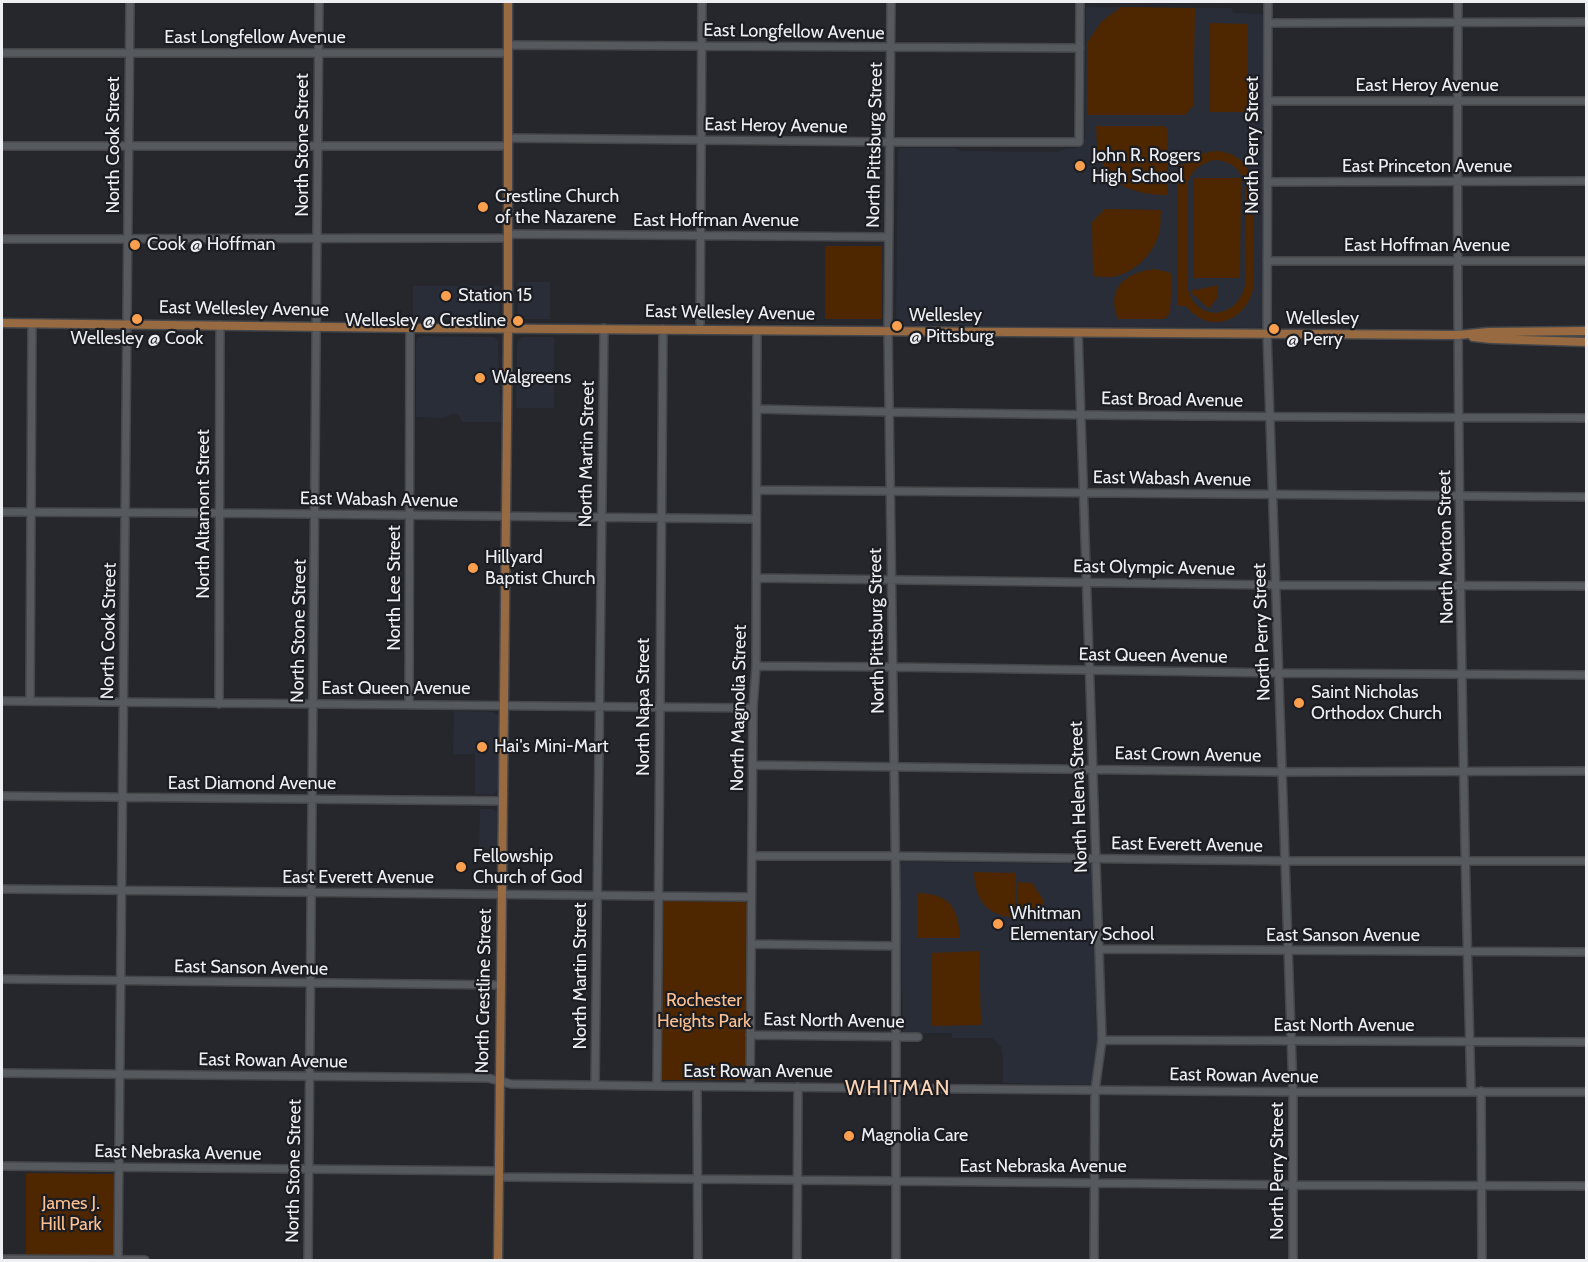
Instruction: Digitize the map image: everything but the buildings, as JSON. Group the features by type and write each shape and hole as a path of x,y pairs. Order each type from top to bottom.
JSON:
{"main road":[{"name":"North Crestline Street","path":"498,1260 508,328 508,2"},
{"name":"East Wellesley Avenue","path":"2,323 1458,335 1488,332 1587,332"},
{"name":"East Wellesley Avenue","path":"1458,335 1491,339 1587,342"}],"street":[{"name":"North Cook Street","path":"118,1260 130,2"},
{"name":"North Stone Street","path":"308,1260 320,2"},
{"path":"700,329 702,2"},
{"name":"North Pittsburg Street","path":"891,2 888,331 896,946 896,1260"},
{"path":"1080,2 1080,48"},
{"name":"North Perry Street","path":"1268,2 1267,333 1293,1092 1293,1260"},
{"name":"North Morton Street","path":"1458,2 1457,261 1463,771 1471,1091"},
{"path":"1268,22 1587,22"},
{"name":"East Longfellow Avenue","path":"2,53 319,53 702,45 1080,48"},
{"name":"East Heroy Avenue","path":"2,146 318,146 701,140 1079,142 1080,48"},
{"name":"East Heroy Avenue","path":"1268,101 1587,101"},
{"name":"East Princeton Avenue","path":"1268,182 1587,181"},
{"name":"East Hoffman Avenue","path":"2,239 701,235 888,237"},
{"name":"East Hoffman Avenue","path":"1267,261 1587,261"},
{"path":"30,701 32,323"},
{"name":"North Altamont Street","path":"219,704 220,325"},
{"name":"North Lee Street","path":"409,704 410,328"},
{"name":"North Martin Street","path":"595,1085 604,328"},
{"name":"North Napa Street","path":"657,1086 663,329"},
{"name":"North Magnolia Street","path":"750,1087 753,708 756,666 757,330"},
{"name":"North Helena Street","path":"1078,332 1102,1040 1095,1090 1094,1260"},
{"name":"East Broad Avenue","path":"758,409 1270,417 1587,418"},
{"name":"East Wabash Avenue","path":"757,490 1587,497"},
{"name":"East Wabash Avenue","path":"2,512 756,519"},
{"name":"East Olympic Avenue","path":"756,578 1276,585 1587,586"},
{"name":"East Queen Avenue","path":"756,666 1279,674 1587,675"},
{"name":"East Queen Avenue","path":"2,701 753,708"},
{"name":"East Crown Avenue","path":"753,765 1282,772 1587,771"},
{"name":"East Diamond Avenue","path":"2,796 503,801"},
{"name":"East Everett Avenue","path":"752,856 1285,861 1587,861"},
{"name":"East Everett Avenue","path":"2,889 751,897"},
{"path":"751,944 896,946"},
{"name":"East Sanson Avenue","path":"1099,949 1587,952"},
{"name":"East Sanson Avenue","path":"2,979 501,986"},
{"name":"East North Avenue","path":"750,1035 918,1037"},
{"name":"East North Avenue","path":"1102,1040 1587,1042"},
{"name":"East Rowan Avenue","path":"2,1073 488,1078 511,1083 697,1087 1587,1092"},
{"path":"697,1087 698,1260"},
{"path":"797,1260 798,1088"},
{"path":"1481,1091 1482,1260"},
{"name":"East Nebraska Avenue","path":"2,1166 698,1179 1587,1186"},
{"path":"2,1259 145,1260"}],"shaded area":[{"name":"John R. Rogers High School","path":"1086,7 1232,8 1233,13 1265,14 1263,325 1260,328 899,325 896,321 898,149 954,148 962,151 1058,152 1081,145 1085,138"},
{"path":"517,282 550,282 550,319 518,317"},
{"path":"413,286 500,286 499,315 494,319 413,320"},
{"path":"423,336 494,337 498,340 501,422 462,422 454,413 443,418 416,417 416,343 418,338"},
{"path":"522,337 554,337 554,408 516,408 517,344"},
{"path":"454,711 493,712 498,715 498,789 494,794 475,794 475,754 453,754"},
{"path":"480,809 492,809 497,813 497,849 479,849"},
{"name":"Whitman Elementary School","path":"903,862 1092,865 1097,980 1095,984 1096,1029 1099,1032 1099,1047 1092,1083 1089,1085 1003,1083 1001,1047 992,1038 952,1038 952,1033 903,1032 900,864"}],"green space":[{"path":"1121,7 1195,8 1193,106 1185,115 1087,115 1087,43 1101,22"},
{"path":"1210,23 1248,24 1248,112 1209,112"},
{"path":"1096,126 1164,126 1168,130 1167,195 1133,190 1114,180 1107,172 1097,147"},
{"path":"1215,151 1237,157 1250,173 1254,188 1254,284 1251,297 1237,315 1217,322 1206,321 1186,306 1178,306 1178,165 1186,164 1201,155","holes":["1210,161 1221,161 1236,168 1246,188 1245,284 1241,296 1234,305 1226,311 1216,313 1198,306 1191,297 1187,285 1187,188 1190,177 1196,169"]},
{"path":"1194,178 1241,178 1240,278 1194,278"},
{"path":"1105,209 1161,210 1158,237 1150,252 1132,269 1111,277 1093,276 1092,222"},
{"path":"825,246 882,246 882,319 825,319"},
{"path":"1154,269 1172,275 1170,313 1164,319 1118,319 1114,299 1120,284 1134,274"},
{"path":"1218,285 1217,298 1209,309 1191,294 1193,289"},
{"path":"974,872 1015,873 1015,918 996,913 984,904 977,891"},
{"path":"1018,882 1032,883 1044,901 1044,913 1018,913"},
{"path":"917,893 937,896 950,904 957,918 960,938 917,938"},
{"name":"Rochester Heights Park","path":"662,901 745,902 748,905 746,1076 744,1080 662,1080 660,1078 662,925 660,912"},
{"path":"979,951 981,1025 932,1026 931,953"},
{"name":"James J. Hill Park","path":"26,1173 115,1175 114,1255 26,1255"}],"place":[{"name":"John R. Rogers High School","path":"1080,166"},
{"name":"Crestline Church of the Nazarene","path":"483,207"},
{"name":"Cook @ Hoffman","path":"135,245"},
{"name":"Station 15","path":"446,296"},
{"name":"Wellesley @ Cook","path":"137,319"},
{"name":"Wellesley @ Crestline","path":"518,321"},
{"name":"Wellesley @ Pittsburg","path":"897,326"},
{"name":"Wellesley @ Perry","path":"1274,329"},
{"name":"Walgreens","path":"480,378"},
{"name":"Hillyard Baptist Church","path":"473,568"},
{"name":"Saint Nicholas Orthodox Church","path":"1299,703"},
{"name":"Hai's Mini-Mart","path":"482,747"},
{"name":"Fellowship Church of God","path":"461,867"},
{"name":"Whitman Elementary School","path":"998,924"},
{"name":"Magnolia Care","path":"849,1136"}],"district":[{"name":"WHITMAN","path":"898,1089"}]}
